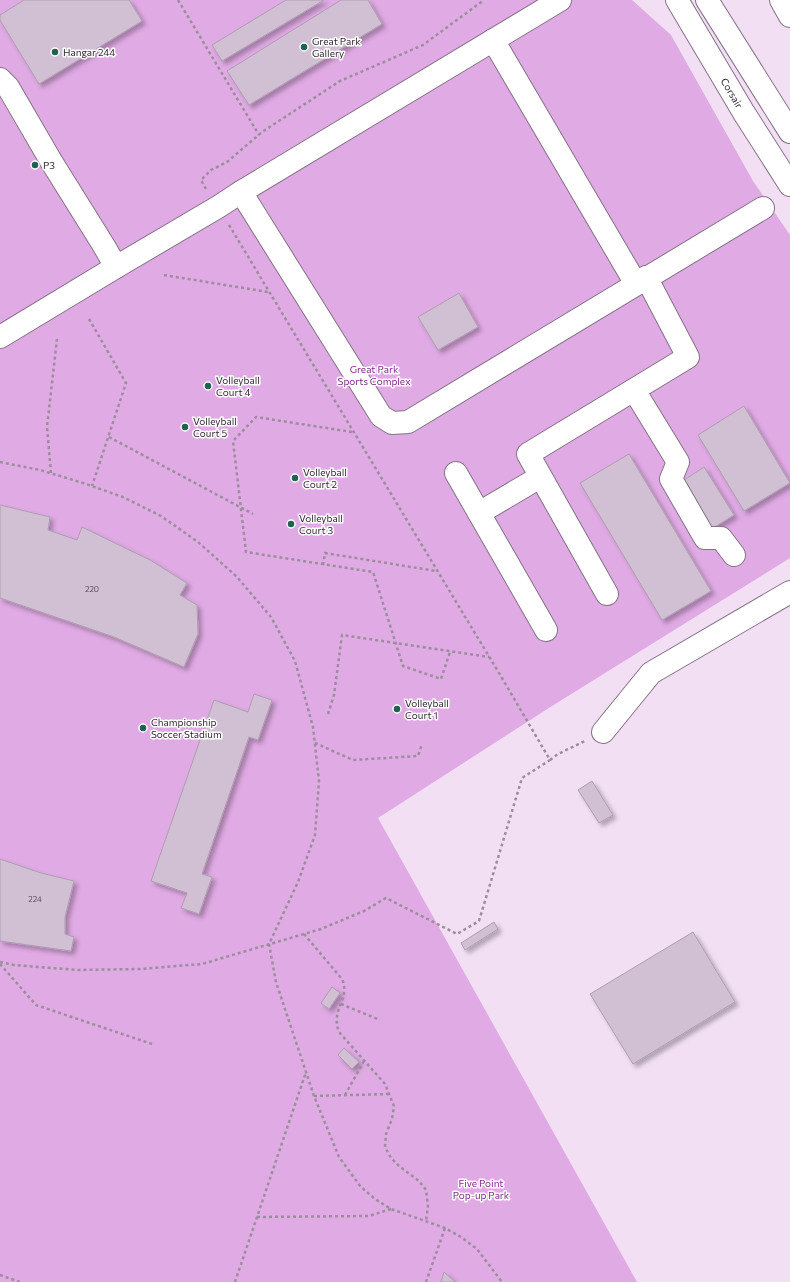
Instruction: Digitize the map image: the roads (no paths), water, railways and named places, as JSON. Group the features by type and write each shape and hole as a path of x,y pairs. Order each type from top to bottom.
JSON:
{"street":[{"path":"0,338 560,0"},
{"name":"Corsair","path":"677,0 744,113 790,185"},
{"path":"707,0 790,132"},
{"path":"780,0 790,16"},
{"path":"493,40 688,357 528,454 607,594"},
{"path":"0,79 8,87 51,161 116,267"},
{"path":"242,192 381,416 392,423 408,422 763,208"},
{"path":"634,390 678,462 670,479 705,538 721,538 734,555"},
{"path":"456,473 546,630"},
{"path":"479,513 540,477"},
{"path":"603,732 651,673 790,592"}],"place":[{"name":"Great Park Gallery","path":"304,47"},
{"name":"Hangar 244","path":"55,52"},
{"name":"P3","path":"35,165"},
{"name":"Volleyball Court 4","path":"208,386"},
{"name":"Volleyball Court 5","path":"185,427"},
{"name":"Volleyball Court 2","path":"295,478"},
{"name":"Volleyball Court 3","path":"291,524"},
{"name":"Volleyball Court 1","path":"397,709"},
{"name":"Championship Soccer Stadium","path":"143,728"}],"park label":[{"name":"Great Park Sports Complex","path":"374,374"},
{"name":"Five Point Pop-up Park","path":"481,1188"}]}
